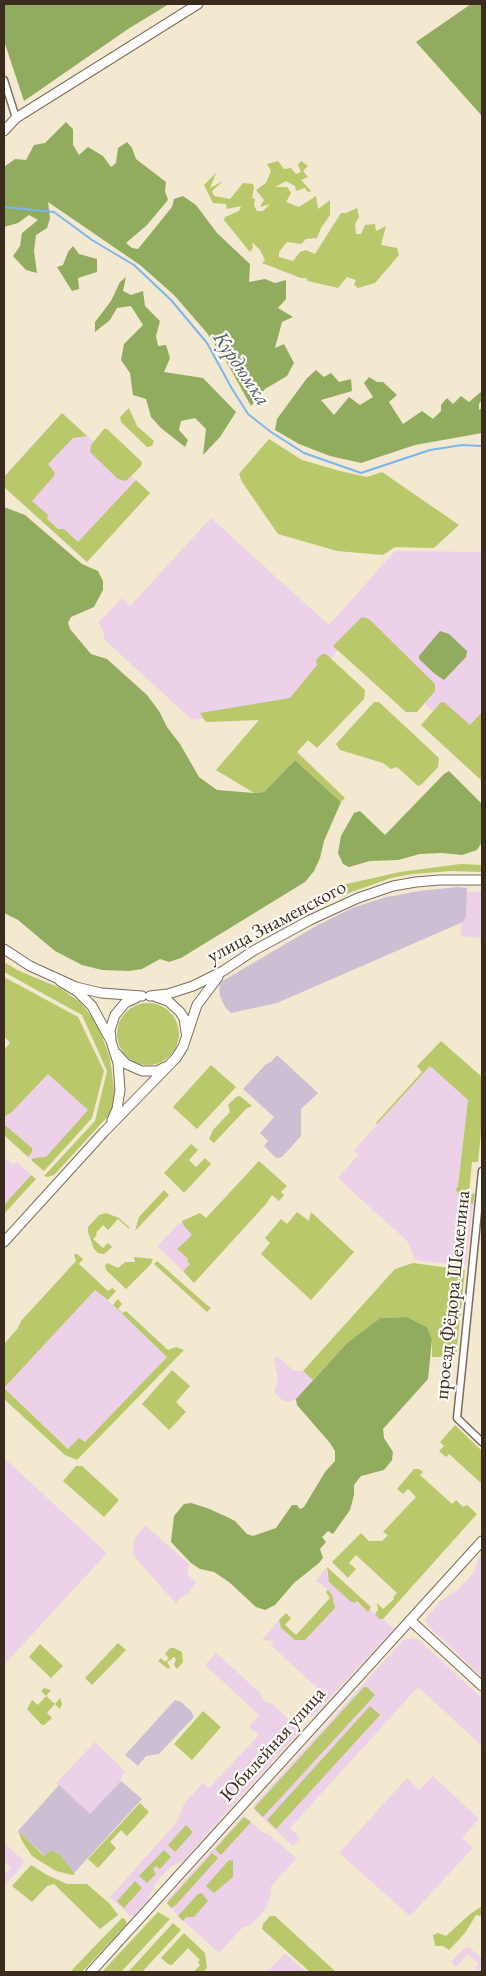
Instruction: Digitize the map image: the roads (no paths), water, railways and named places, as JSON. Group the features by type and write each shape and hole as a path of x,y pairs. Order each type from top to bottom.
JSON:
{"main road":[{"path":"4,131 16,118 198,4"},
{"name":"улица Знаменского","path":"146,996 180,991 223,971 253,951 310,920 365,895 393,886 416,882 482,880"},
{"path":"4,949 30,966 78,992 92,1006 111,1041 120,1078 119,1100 115,1116 104,1132"},
{"path":"4,1242 104,1132 173,1062 180,1053 193,1014 201,998 223,971"},
{"path":"60,981 101,993 146,996 168,1001 180,1012 186,1025 185,1039"},
{"path":"111,1041 110,1030 112,1021 119,1008 125,1003 146,996"},
{"path":"114,1050 126,1064 142,1071 157,1071 173,1062"},
{"name":"Юбилейная улица","path":"91,1972 482,1541"},
{"path":"410,1620 482,1686"}],"street":[{"path":"4,80 16,118"},
{"name":"проезд Фёдора Шемелина","path":"482,1171 457,1418 482,1442"}],"waterway":[{"name":"Курдюмка","path":"4,207 54,212 92,240 134,265 171,300 207,343 248,414 271,432 304,453 361,473 430,450 462,445 482,446"}]}
